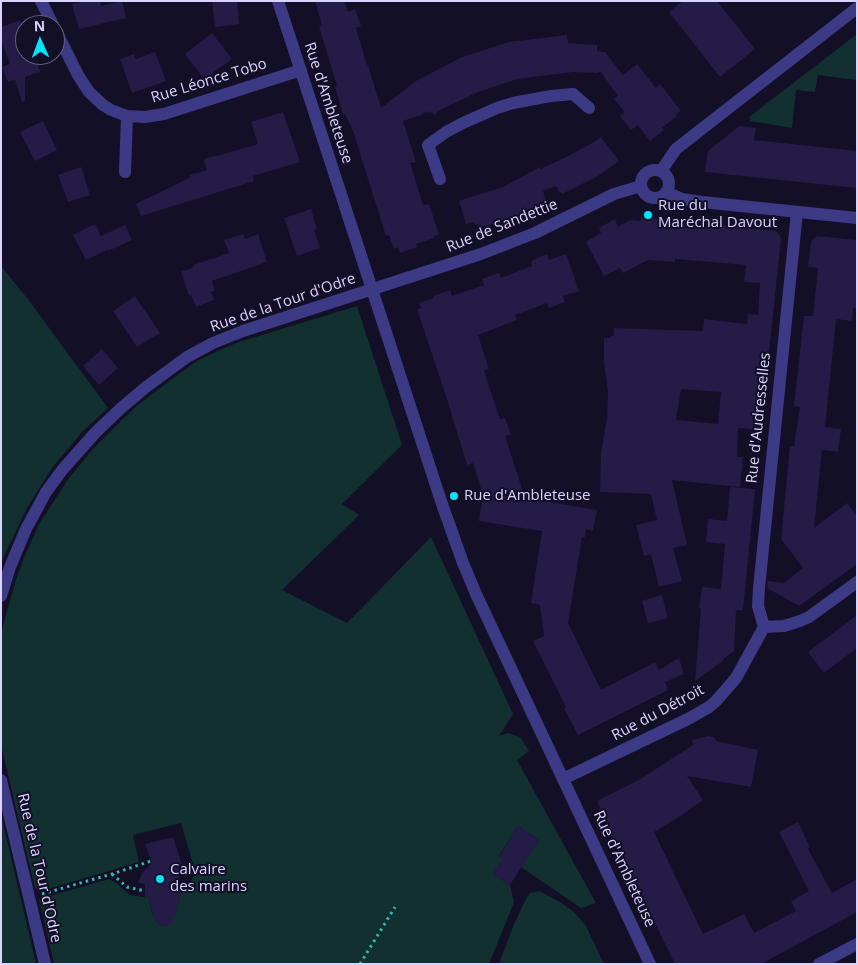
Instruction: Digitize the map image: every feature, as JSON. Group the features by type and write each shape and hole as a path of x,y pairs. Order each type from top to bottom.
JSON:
{"street":[{"path":"41,1 48,15"},
{"name":"Rue d'Ambleteuse","path":"278,1 463,563 650,964"},
{"path":"661,170 676,149 857,8"},
{"name":"Rue Léonce Tobo","path":"65,49 89,92 103,106 126,116 145,117 164,114 301,70"},
{"path":"440,180 428,145 446,132 479,115 532,99 573,94 589,108"},
{"path":"125,172 126,116"},
{"path":"655,169 661,170 667,175 669,186 660,198 651,198 644,194 641,179 647,172 655,169"},
{"name":"Rue de Sandettie","path":"372,290 466,260 518,240 614,194 641,186"},
{"path":"666,192 682,199 696,202 857,218"},
{"name":"Rue d'Audresselles","path":"764,627 758,606 758,588 797,212"},
{"name":"Rue de la Tour d'Odre","path":"1,596 20,541 46,492 72,458 95,433 146,387 187,357 213,343 243,331 372,290"},
{"path":"764,627 784,626 809,617 857,582"},
{"name":"Rue du Détroit","path":"563,779 709,707 736,678 764,627"},
{"name":"Rue de la Tour d'Odre","path":"1,780 45,964"},
{"path":"819,964 857,944"}],"path":[{"path":"30,898 151,861"},
{"path":"112,874 127,887 145,891"},
{"path":"360,964 394,907"}],"green space":[{"path":"857,34 857,80 818,75 815,92 796,90 792,128 750,121 749,117"},
{"path":"1,266 27,298 108,408 83,431 52,468 27,508 1,564"},
{"path":"357,306 402,445 342,504 359,515 282,590 347,623 431,537 513,714 499,736 508,733 520,737 529,751 517,760 596,903 581,908 521,867 539,840 518,826 499,856 503,859 493,874 510,885 514,902 489,964 54,964 39,899 109,879 130,895 149,898 154,918 159,924 165,926 179,889 189,885 193,877 193,864 181,823 133,835 139,862 41,891 35,888 1,745 1,632 23,560 39,524 69,478 92,450 139,404 197,361 239,342"},
{"path":"1,815 36,964 1,964"},
{"path":"539,891 574,912 586,926 604,964 499,964 525,901 530,893"}],"building":[{"path":"100,1 101,6 122,1 126,18 79,29 72,4"},
{"path":"212,1 237,1 239,24 215,27"},
{"path":"315,1 344,1 348,12 355,9 361,26 356,28 381,108 416,81 462,57 509,42 567,35 568,43 597,45 597,51 605,52 623,75 637,64 656,88 660,84 681,111 662,128 664,130 650,141 638,125 631,130 620,116 625,112 614,99 618,96 600,71 598,73 573,72 517,79 478,92 440,110 434,115 427,111 403,121 416,162 410,163 423,205 429,204 439,234 434,236 434,238 416,244 417,247 400,253 398,247 394,249 389,235 386,236 353,131 345,114 343,115 335,87 337,86 319,26 322,25"},
{"path":"683,1 717,1 755,49 720,77 669,12"},
{"path":"15,22 15,65 38,65 40,72 25,77 25,101 22,102 15,80 8,82 2,67 10,64 1,40 1,27"},
{"path":"212,33 232,59 204,79 185,54"},
{"path":"155,52 166,81 132,93 120,59 134,54 136,59"},
{"path":"283,112 300,162 253,176 254,181 141,216 136,204 191,177 190,175 207,170 204,159 258,144 251,122"},
{"path":"43,121 57,150 35,161 20,132"},
{"path":"739,126 756,128 754,140 857,151 857,188 705,172 708,151"},
{"path":"601,137 619,161 598,176 562,194 556,186 543,191 546,200 517,216 479,228 478,224 475,225 474,222 466,224 459,201 503,187 540,167 541,169 566,157"},
{"path":"81,167 90,195 68,202 58,175"},
{"path":"311,209 317,229 314,230 320,248 297,256 284,218"},
{"path":"641,217 776,231 781,238 761,430 738,428 737,457 743,457 740,487 672,480 687,545 673,548 682,581 659,587 651,554 644,556 636,525 657,520 651,494 600,492 601,452 607,419 608,392 604,362 604,338 614,336 614,328 703,331 704,319 747,324 748,314 758,315 760,283 744,282 746,265 675,259 675,262 648,260 623,273 620,268 604,276 586,242 601,233 599,228 615,219 618,227 630,220 641,221","holes":["681,389 721,392 718,424 676,420"]},
{"path":"95,224 101,236 125,225 132,240 86,260 73,235"},
{"path":"243,234 245,239 258,234 267,262 212,281 215,291 211,292 214,300 196,307 191,295 189,296 181,272 194,267 193,265 229,253 224,240"},
{"path":"817,236 857,240 857,308 853,308 852,321 836,319 825,427 841,429 838,452 822,450 814,528 847,503 857,515 857,564 799,606 767,588 768,581 784,583 803,568 781,539 790,446 794,446 800,407 794,406 804,316 813,316 818,268 808,267 811,241"},
{"path":"547,254 549,260 566,254 579,291 563,296 565,302 549,308 547,303 515,315 517,320 478,335 489,369 484,371 500,419 505,418 511,435 505,436 525,498 597,510 593,531 586,529 585,537 582,537 568,623 601,690 655,662 659,670 679,658 684,674 665,682 668,690 578,735 533,641 544,636 540,605 531,603 542,531 479,521 482,501 485,501 473,463 467,465 417,309 421,308 419,303 434,298 433,296 450,290 452,296 484,285 482,279 499,273 501,278 532,266 531,261"},
{"path":"135,296 160,333 137,347 113,311"},
{"path":"102,349 118,368 99,385 83,366"},
{"path":"730,487 755,489 743,610 736,610 734,651 695,681 702,587 721,589 725,544 706,542 708,519 727,521"},
{"path":"662,595 668,618 648,623 642,601"},
{"path":"857,615 857,648 824,673 808,652"},
{"path":"709,736 715,738 716,741 758,750 751,787 687,776 703,800 654,832 703,934 744,914 754,933 796,911 791,901 809,891 779,832 798,822 810,847 808,849 832,893 857,879 857,912 761,964 675,964 599,809 597,801 639,780 693,745 692,740"},
{"path":"518,826 539,840 510,885 493,874 503,859 499,857"},
{"name":"Calvaire des marins","path":"173,837 183,868 179,871 180,897 176,916 166,927 159,924 154,918 148,898 145,897 145,884 138,883 142,873 152,863 145,844"}],"place":[{"name":"Rue du Maréchal Davout","path":"648,215"},
{"name":"Rue d'Ambleteuse","path":"454,496"},
{"name":"Calvaire des marins","path":"160,879"}]}
